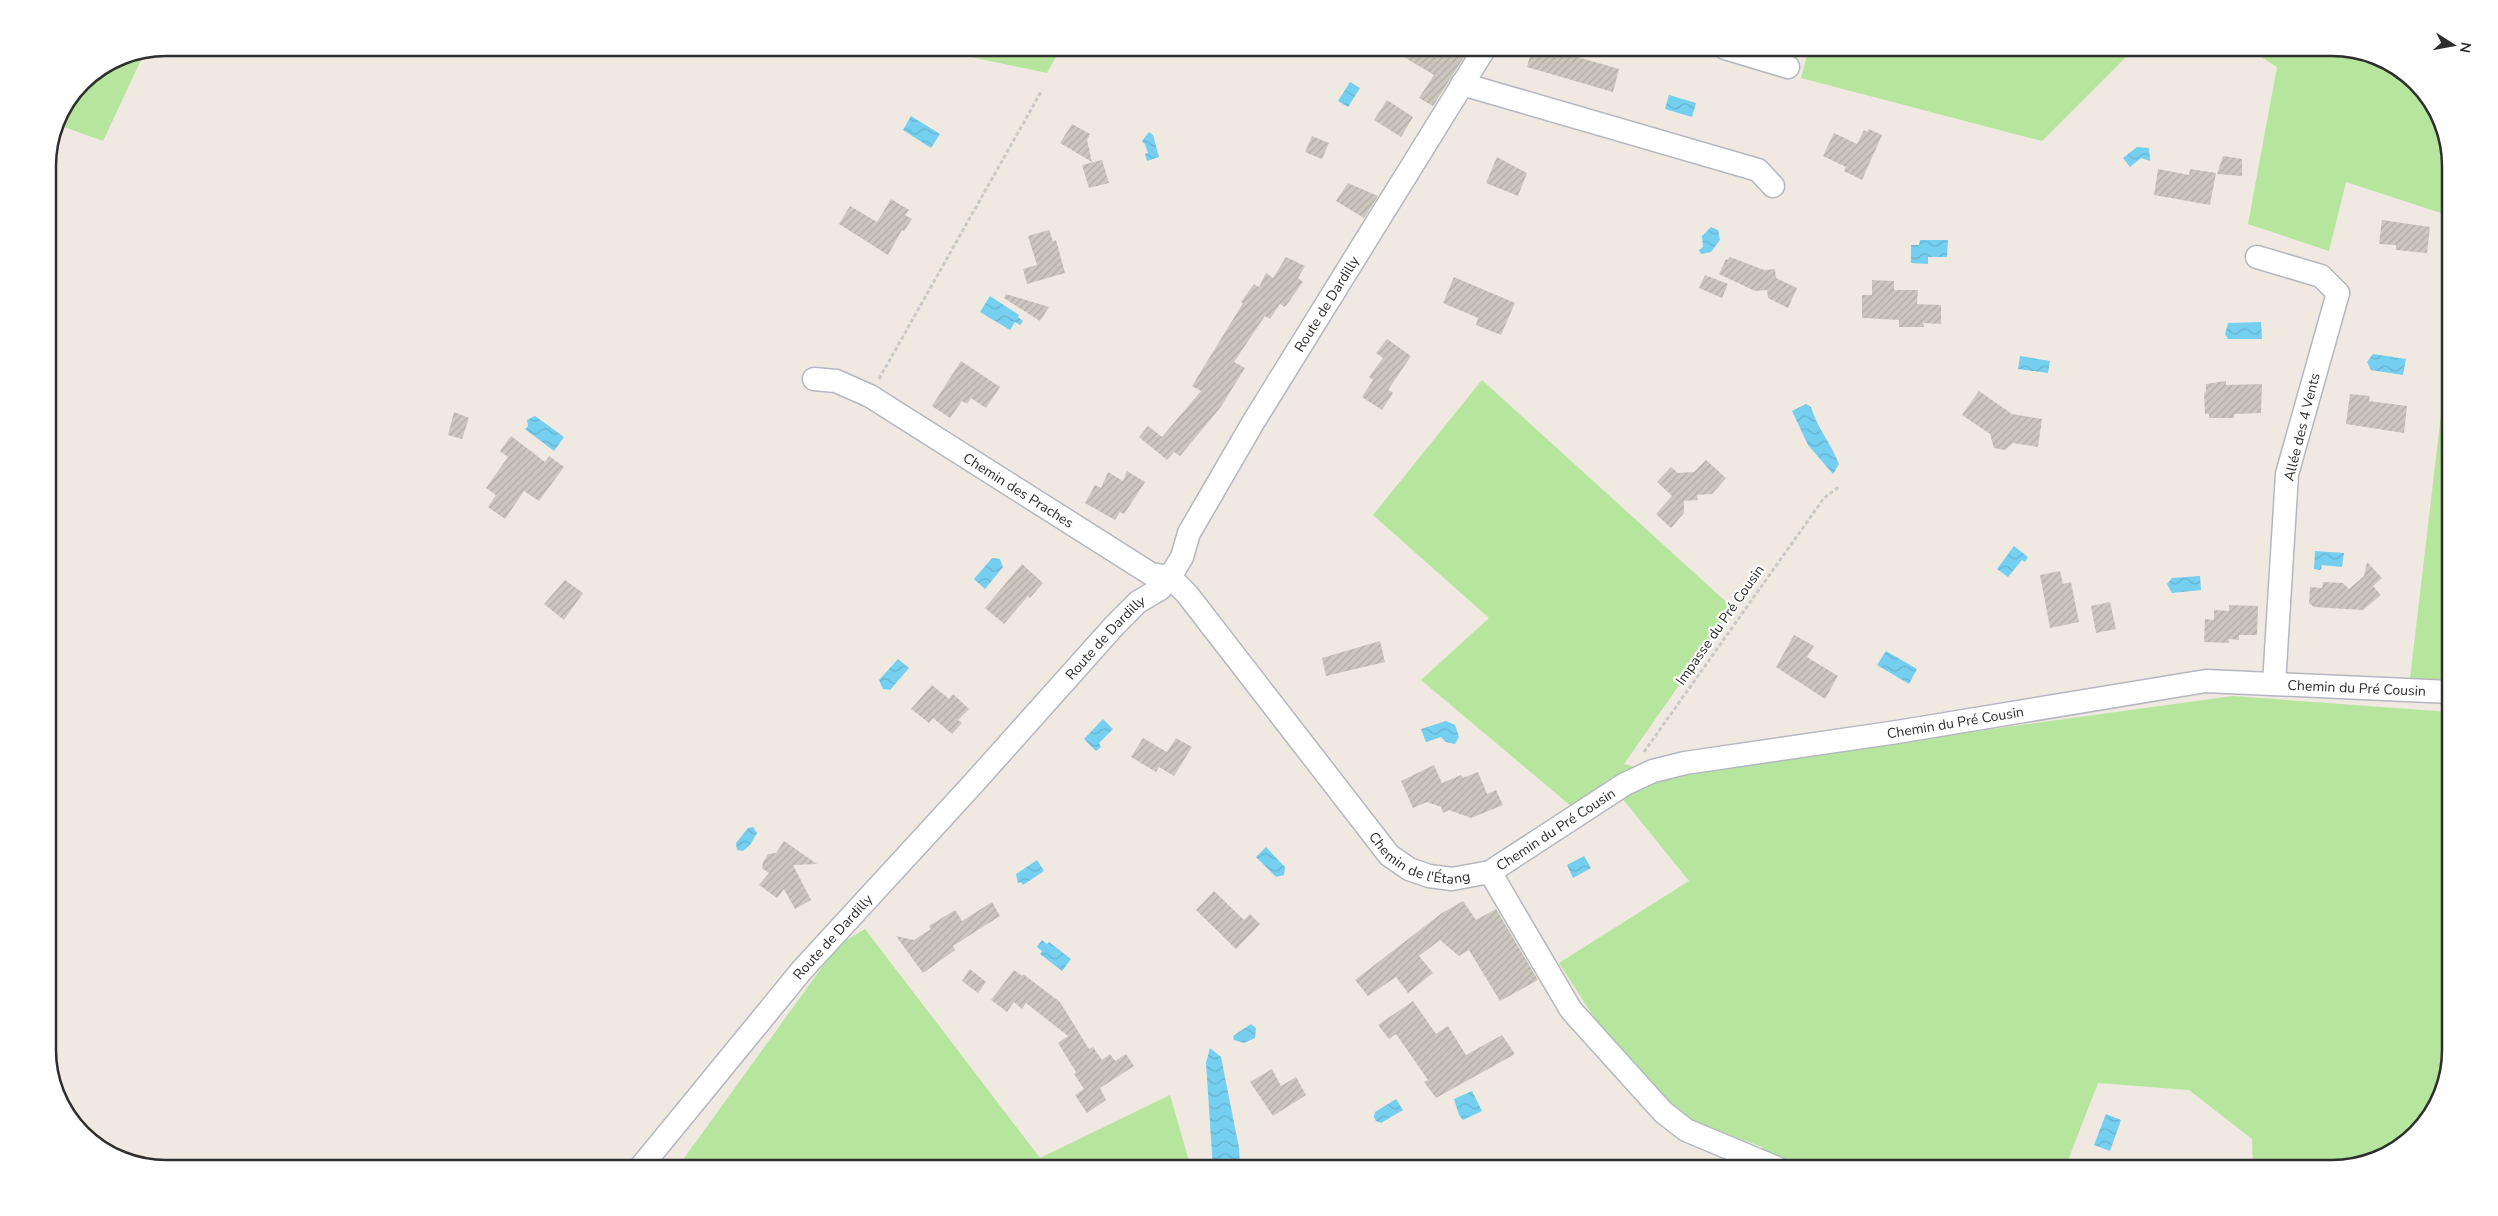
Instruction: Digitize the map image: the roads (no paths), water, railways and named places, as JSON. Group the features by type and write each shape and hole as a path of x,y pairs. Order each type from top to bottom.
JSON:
{"street":[{"name":"Route de Dardilly","path":"647,1160 802,970 999,756 1115,625 1138,602 1160,589 1170,578 1182,557 1189,533 1249,429 1480,56"},
{"path":"1753,56 1788,66"},
{"path":"1462,84 1758,170 1773,186"},
{"name":"Allée des 4 Vents","path":"2257,257 2321,276 2338,293 2287,474 2274,684"},
{"name":"Chemin des Praches","path":"814,379 836,381 870,396 1151,574 1170,578"},
{"name":"Chemin de l'Étang","path":"1170,578 1187,594 1389,855 1409,869 1429,876 1452,879 1490,872 1571,1010 1663,1112 1686,1130 1758,1160"},
{"name":"Chemin du Pré Cousin","path":"1490,872 1625,784 1653,771 1685,763 1897,732 2206,681 2442,692"}],"water":[{"path":"1350,82 1360,88 1348,107 1338,101"},
{"path":"1669,95 1696,103 1692,117 1665,109"},
{"path":"911,116 940,134 931,148 903,130"},
{"path":"1149,132 1153,135 1159,157 1147,161 1145,154 1148,153 1142,141"},
{"path":"2137,147 2149,148 2150,161 2141,158 2130,167 2123,158"},
{"path":"1711,227 1718,230 1720,240 1711,252 1701,254 1699,250 1703,247 1702,236"},
{"path":"1920,240 1948,240 1947,257 1928,257 1928,264 1911,263 1911,245 1919,245"},
{"path":"990,296 1019,315 1018,317 1023,321 1020,325 1015,322 1010,330 980,312"},
{"path":"2261,322 2262,339 2228,339 2225,334 2228,323"},
{"path":"2373,354 2406,359 2403,375 2371,370 2367,362"},
{"path":"2020,356 2050,361 2048,373 2018,369"},
{"path":"1806,404 1811,407 1839,464 1833,474 1808,445 1792,411"},
{"path":"535,416 564,437 554,451 525,429 528,426 527,420"},
{"path":"2014,546 2028,557 2025,562 2022,560 2008,577 1997,569"},
{"path":"2315,551 2344,553 2342,567 2322,565 2321,570 2314,569"},
{"path":"992,558 1000,559 1003,567 985,589 974,579"},
{"path":"2200,576 2201,590 2172,593 2167,584 2172,578"},
{"path":"1886,651 1917,669 1909,684 1877,665"},
{"path":"898,659 909,668 890,690 883,689 879,680"},
{"path":"1103,719 1113,729 1099,743 1101,747 1096,751 1084,739"},
{"path":"1446,721 1455,725 1459,737 1455,744 1446,742 1441,737 1426,742 1421,729"},
{"path":"753,827 757,833 750,845 743,851 737,850 736,843 748,828"},
{"path":"1266,847 1285,867 1284,875 1276,877 1256,857"},
{"path":"1584,856 1591,868 1573,878 1567,865"},
{"path":"1037,860 1044,871 1023,885 1021,882 1018,883 1016,874"},
{"path":"1042,940 1047,944 1049,942 1071,959 1062,971 1040,954 1042,951 1037,947"},
{"path":"1251,1024 1256,1028 1255,1038 1244,1043 1234,1040 1233,1036"},
{"path":"1210,1048 1221,1057 1239,1148 1240,1160 1212,1160 1206,1063"},
{"path":"1472,1091 1482,1111 1463,1120 1459,1115 1454,1099"},
{"path":"1396,1099 1403,1110 1381,1123 1376,1121 1374,1117 1375,1112"},
{"path":"2106,1114 2121,1120 2110,1151 2094,1145"}]}
